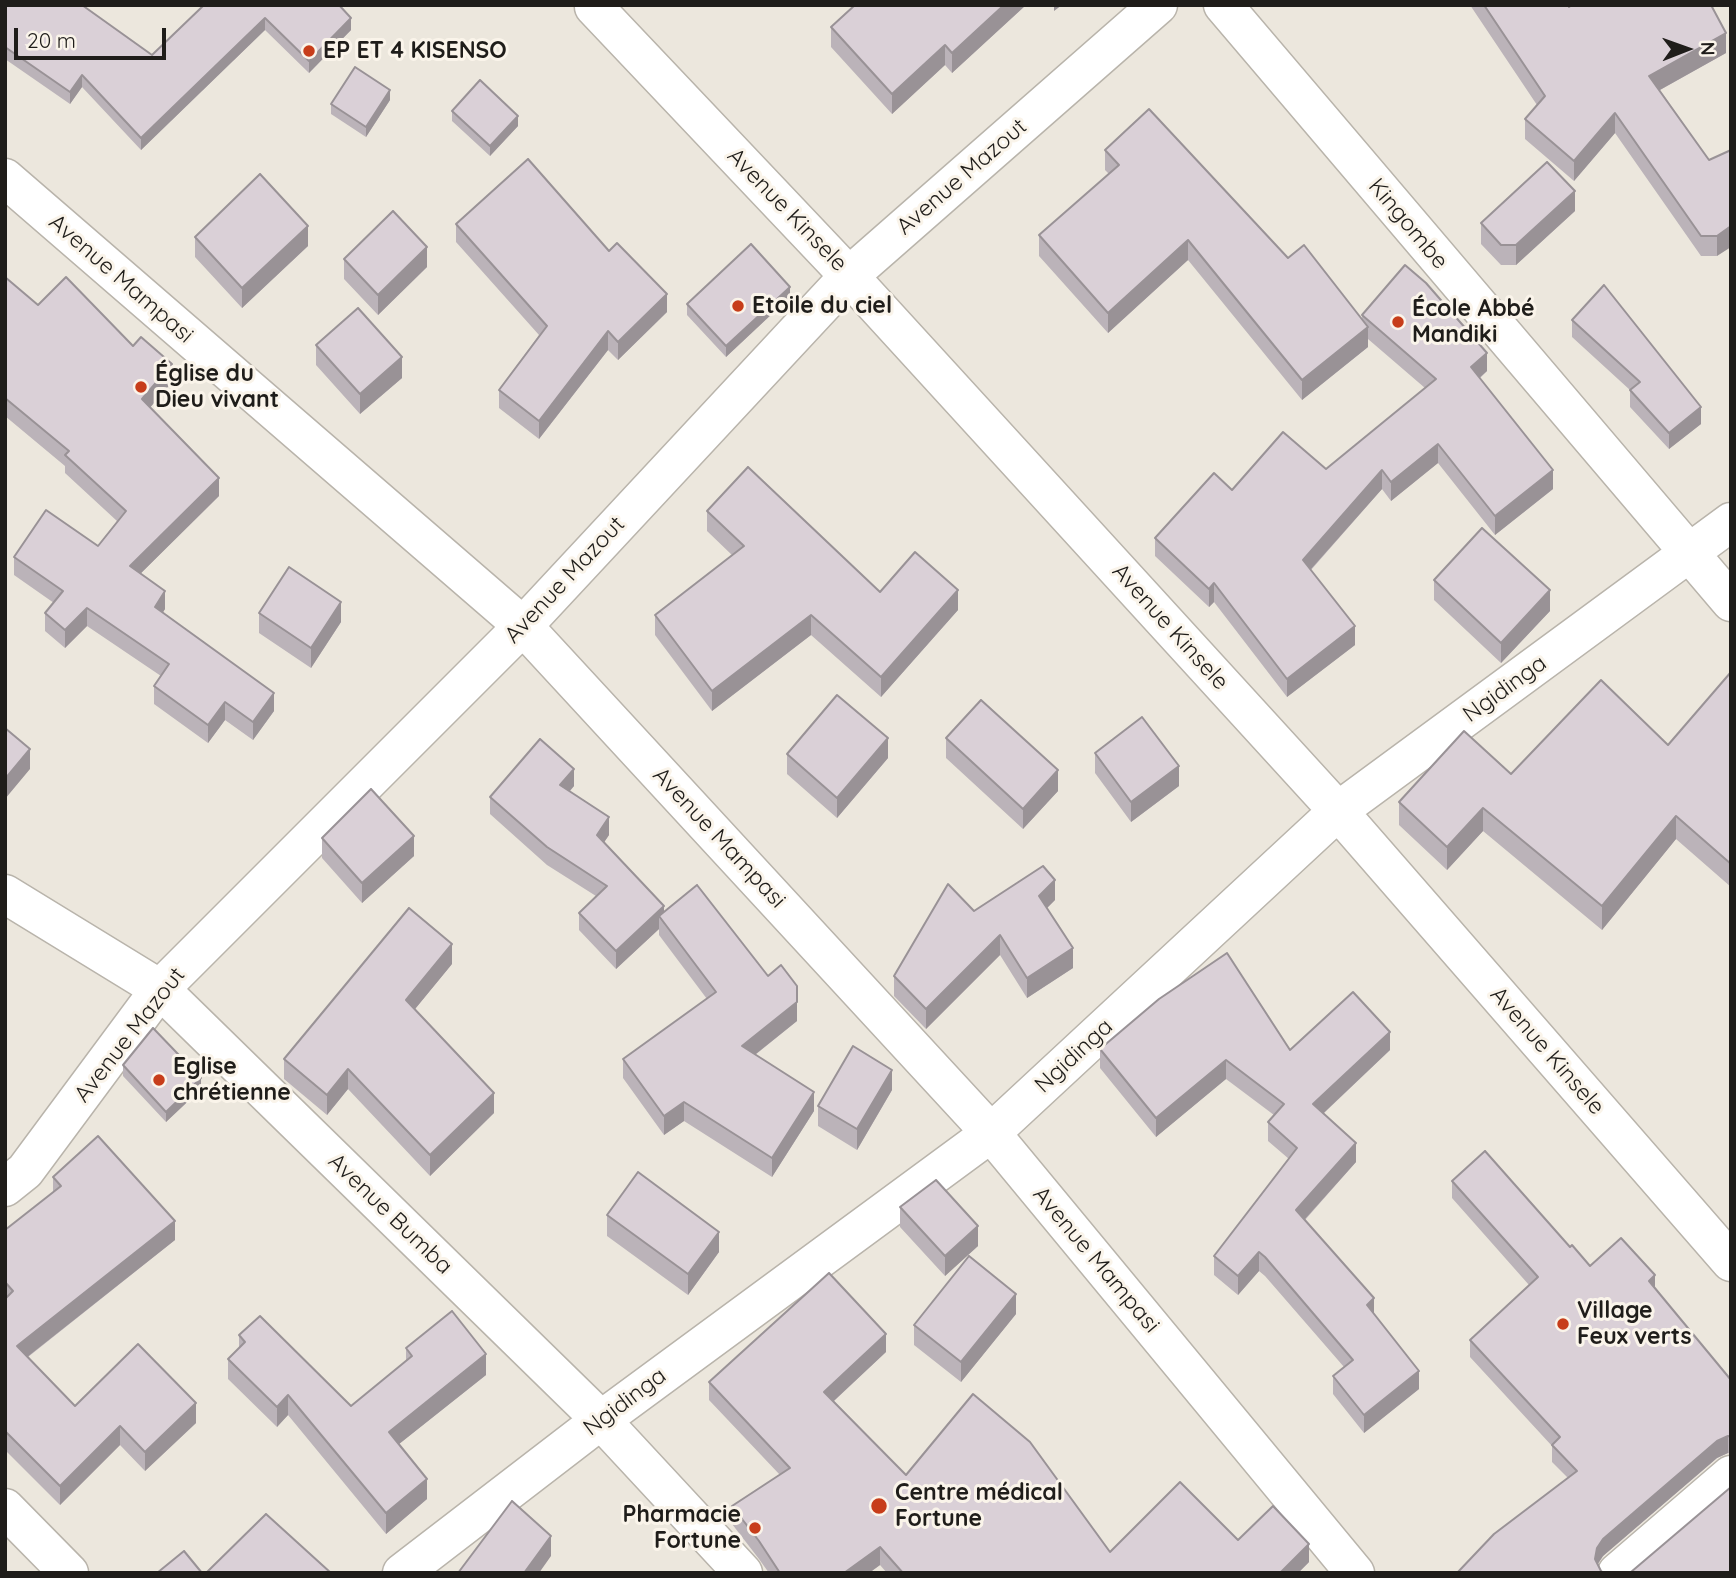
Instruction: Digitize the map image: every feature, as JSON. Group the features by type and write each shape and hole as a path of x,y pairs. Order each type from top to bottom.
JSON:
{"street":[{"name":"Avenue Mazout","path":"5,1187 25,1171 160,989 523,626 849,276 1158,5"},
{"name":"Kingombe","path":"1223,5 1731,602"},
{"name":"Avenue Kinsele","path":"594,7 849,276 1338,811 1731,1262"},
{"name":"Avenue Mampasi","path":"5,178 523,626 991,1133 1355,1573"},
{"name":"Ngidinga","path":"402,1573 601,1420 991,1133 1338,811 1731,522"},
{"name":"Avenue Bumba","path":"5,894 160,989 601,1420 743,1573"},
{"path":"1617,1573 1731,1475"},
{"path":"5,1508 69,1573"}],"building":[{"path":"5,5 82,5 152,55 204,5 339,5 351,18 309,61 265,18 141,138 82,75 70,92 5,47"},
{"path":"855,5 1004,5 952,53 945,45 892,94 831,27"},
{"path":"1484,5 1711,5 1726,33 1649,76 1709,160 1731,150 1731,226 1717,236 1701,236 1615,113 1574,161 1525,119 1545,96"},
{"path":"355,67 390,90 366,127 331,104"},
{"path":"480,80 518,116 490,146 452,111"},
{"path":"1149,109 1288,258 1304,245 1368,327 1302,380 1188,240 1108,313 1039,235 1119,165 1105,150"},
{"path":"528,159 609,251 617,243 667,294 618,342 608,331 539,421 499,390 547,326 456,224"},
{"path":"1547,162 1575,191 1516,245 1501,245 1481,223"},
{"path":"260,174 308,226 242,288 195,237"},
{"path":"393,211 427,247 378,295 344,259"},
{"name":"Etoile du ciel","path":"751,244 790,287 726,346 687,304"},
{"path":"1405,265 1426,283 1487,353 1471,367 1553,470 1495,516 1438,444 1391,482 1382,470 1303,560 1355,626 1287,679 1214,583 1209,589 1155,538 1214,473 1232,490 1283,432 1326,469 1436,379 1362,315"},
{"path":"5,277 38,305 66,277 133,346 141,337 172,364 142,399 219,478 130,566 165,591 155,607 274,693 253,722 225,702 208,725 154,686 169,664 87,608 65,630 45,613 63,591 14,557 46,510 98,546 126,511 65,455 69,451 5,398"},
{"path":"1604,285 1701,407 1669,433 1630,390 1640,382 1572,320"},
{"path":"358,308 402,357 360,394 316,345"},
{"path":"748,467 880,592 915,552 958,590 881,677 811,615 712,691 655,615 744,546 707,511"},
{"path":"1482,528 1550,590 1501,643 1434,580"},
{"path":"289,567 341,602 311,648 259,613"},
{"path":"1731,672 1731,864 1676,816 1602,906 1483,808 1447,847 1399,802 1464,731 1511,774 1601,680 1668,745"},
{"path":"837,695 888,738 837,798 787,754"},
{"path":"981,700 1058,770 1023,809 946,738"},
{"path":"1142,717 1179,766 1131,802 1095,753"},
{"path":"5,728 30,749 5,779"},
{"path":"540,739 574,769 560,785 609,817 597,835 664,906 616,951 579,913 607,886 547,847 490,797"},
{"path":"371,789 414,836 362,883 322,838"},
{"path":"1043,866 1055,880 1039,896 1073,948 1027,978 1000,935 926,1009 894,976 948,884 974,911"},
{"path":"697,885 768,976 781,965 797,986 797,1002 742,1046 814,1092 772,1158 684,1102 664,1116 623,1059 716,992 659,916"},
{"path":"409,908 452,944 406,1000 494,1093 430,1155 348,1069 327,1095 284,1059"},
{"path":"1227,953 1290,1050 1353,992 1390,1032 1313,1104 1356,1143 1296,1210 1374,1298 1367,1305 1419,1371 1364,1415 1333,1376 1353,1360 1265,1257 1259,1252 1238,1276 1214,1256 1297,1148 1268,1122 1284,1104 1226,1060 1156,1118 1100,1049 1159,999"},
{"name":"Eglise chrétienne","path":"153,1028 201,1078 166,1112 123,1065"},
{"path":"853,1046 892,1070 857,1129 818,1106"},
{"path":"98,1136 175,1221 17,1346 75,1406 138,1344 196,1403 145,1452 120,1426 60,1486 5,1431 5,1299 13,1291 5,1282 5,1230 61,1186 53,1177"},
{"path":"1485,1151 1590,1266 1621,1238 1655,1275 1649,1281 1731,1380 1731,1437 1717,1441 1603,1539 1597,1548 1595,1559 1604,1573 1457,1573 1494,1534 1577,1471 1552,1445 1560,1437 1470,1340 1538,1277 1452,1181"},
{"path":"638,1172 719,1232 688,1274 607,1215"},
{"path":"936,1180 978,1226 945,1256 900,1207"},
{"path":"969,1256 1016,1294 961,1362 914,1325"},
{"path":"829,1273 886,1334 824,1392 906,1475 973,1394 1030,1442 1110,1552 1180,1482 1238,1540 1273,1506 1309,1544 1280,1573 903,1573 880,1547 844,1573 780,1573 732,1506 790,1468 709,1382"},
{"path":"452,1311 486,1354 389,1432 427,1479 386,1513 288,1395 277,1407 228,1359 245,1342 239,1335 260,1316 351,1406 412,1356 406,1348"},
{"path":"1731,1487 1731,1573 1630,1573 1631,1572"},
{"path":"512,1501 551,1536 524,1573 458,1573"},
{"path":"266,1514 331,1573 206,1573"},
{"path":"184,1551 202,1573 157,1573"}],"place":[{"name":"EP ET 4 KISENSO","path":"309,51"},
{"name":"Etoile du ciel","path":"738,306"},
{"name":"École Abbé Mandiki","path":"1398,322"},
{"name":"Église du Dieu vivant","path":"141,387"},
{"name":"Eglise chrétienne","path":"159,1080"},
{"name":"Village Feux verts","path":"1563,1324"},
{"name":"Centre médical Fortune","path":"879,1506"},
{"name":"Pharmacie Fortune","path":"755,1528"}]}
